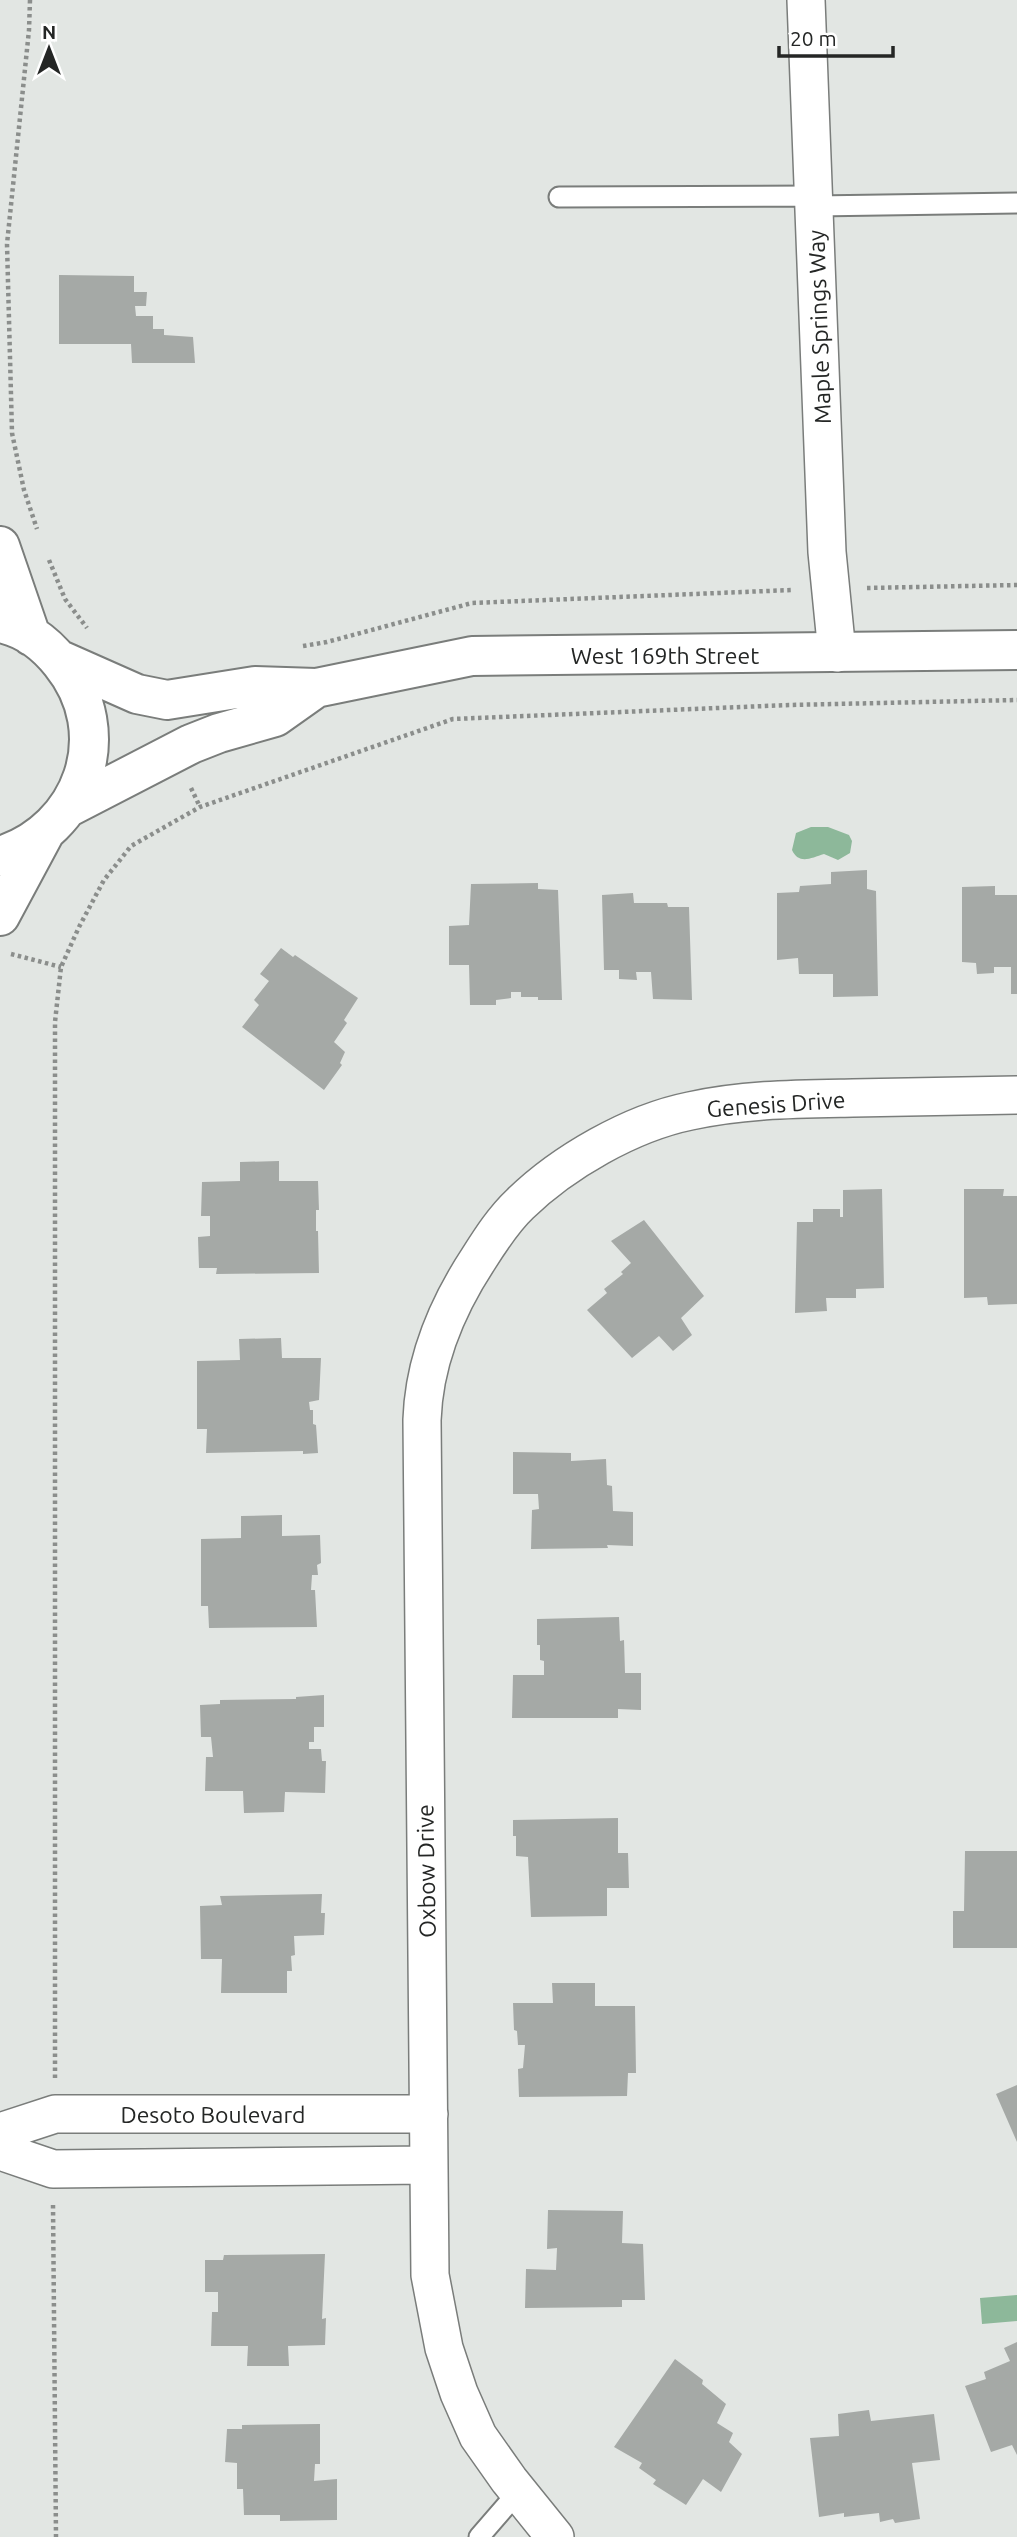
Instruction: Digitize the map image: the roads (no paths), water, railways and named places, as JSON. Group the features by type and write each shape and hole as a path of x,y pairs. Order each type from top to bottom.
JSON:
{"street":[{"name":"Maple Springs Way","path":"806,0 827,552 837,653"},
{"path":"0,546 29,639 73,677 88,715 89,755 78,793 56,820 0,916"},
{"name":"West 169th Street","path":"29,639 137,694 167,700 255,686 316,688 472,656 1017,650"},
{"name":"West 169th Street","path":"0,856 21,850 56,820 191,744 275,717 316,688"},
{"name":"Genesis Drive","path":"519,1205 573,1161 653,1121 688,1111 765,1100 1017,1095"},
{"name":"Oxbow Drive","path":"519,1205 497,1231 452,1305 437,1336 423,1396 430,2275 444,2348 459,2393 478,2436 552,2535"},
{"name":"Desoto Boulevard","path":"0,2132 55,2114 429,2114"},
{"path":"0,2151 53,2169 428,2165"}],"lane":[{"path":"559,197 1017,203"},
{"path":"479,2537 518,2492"}]}
